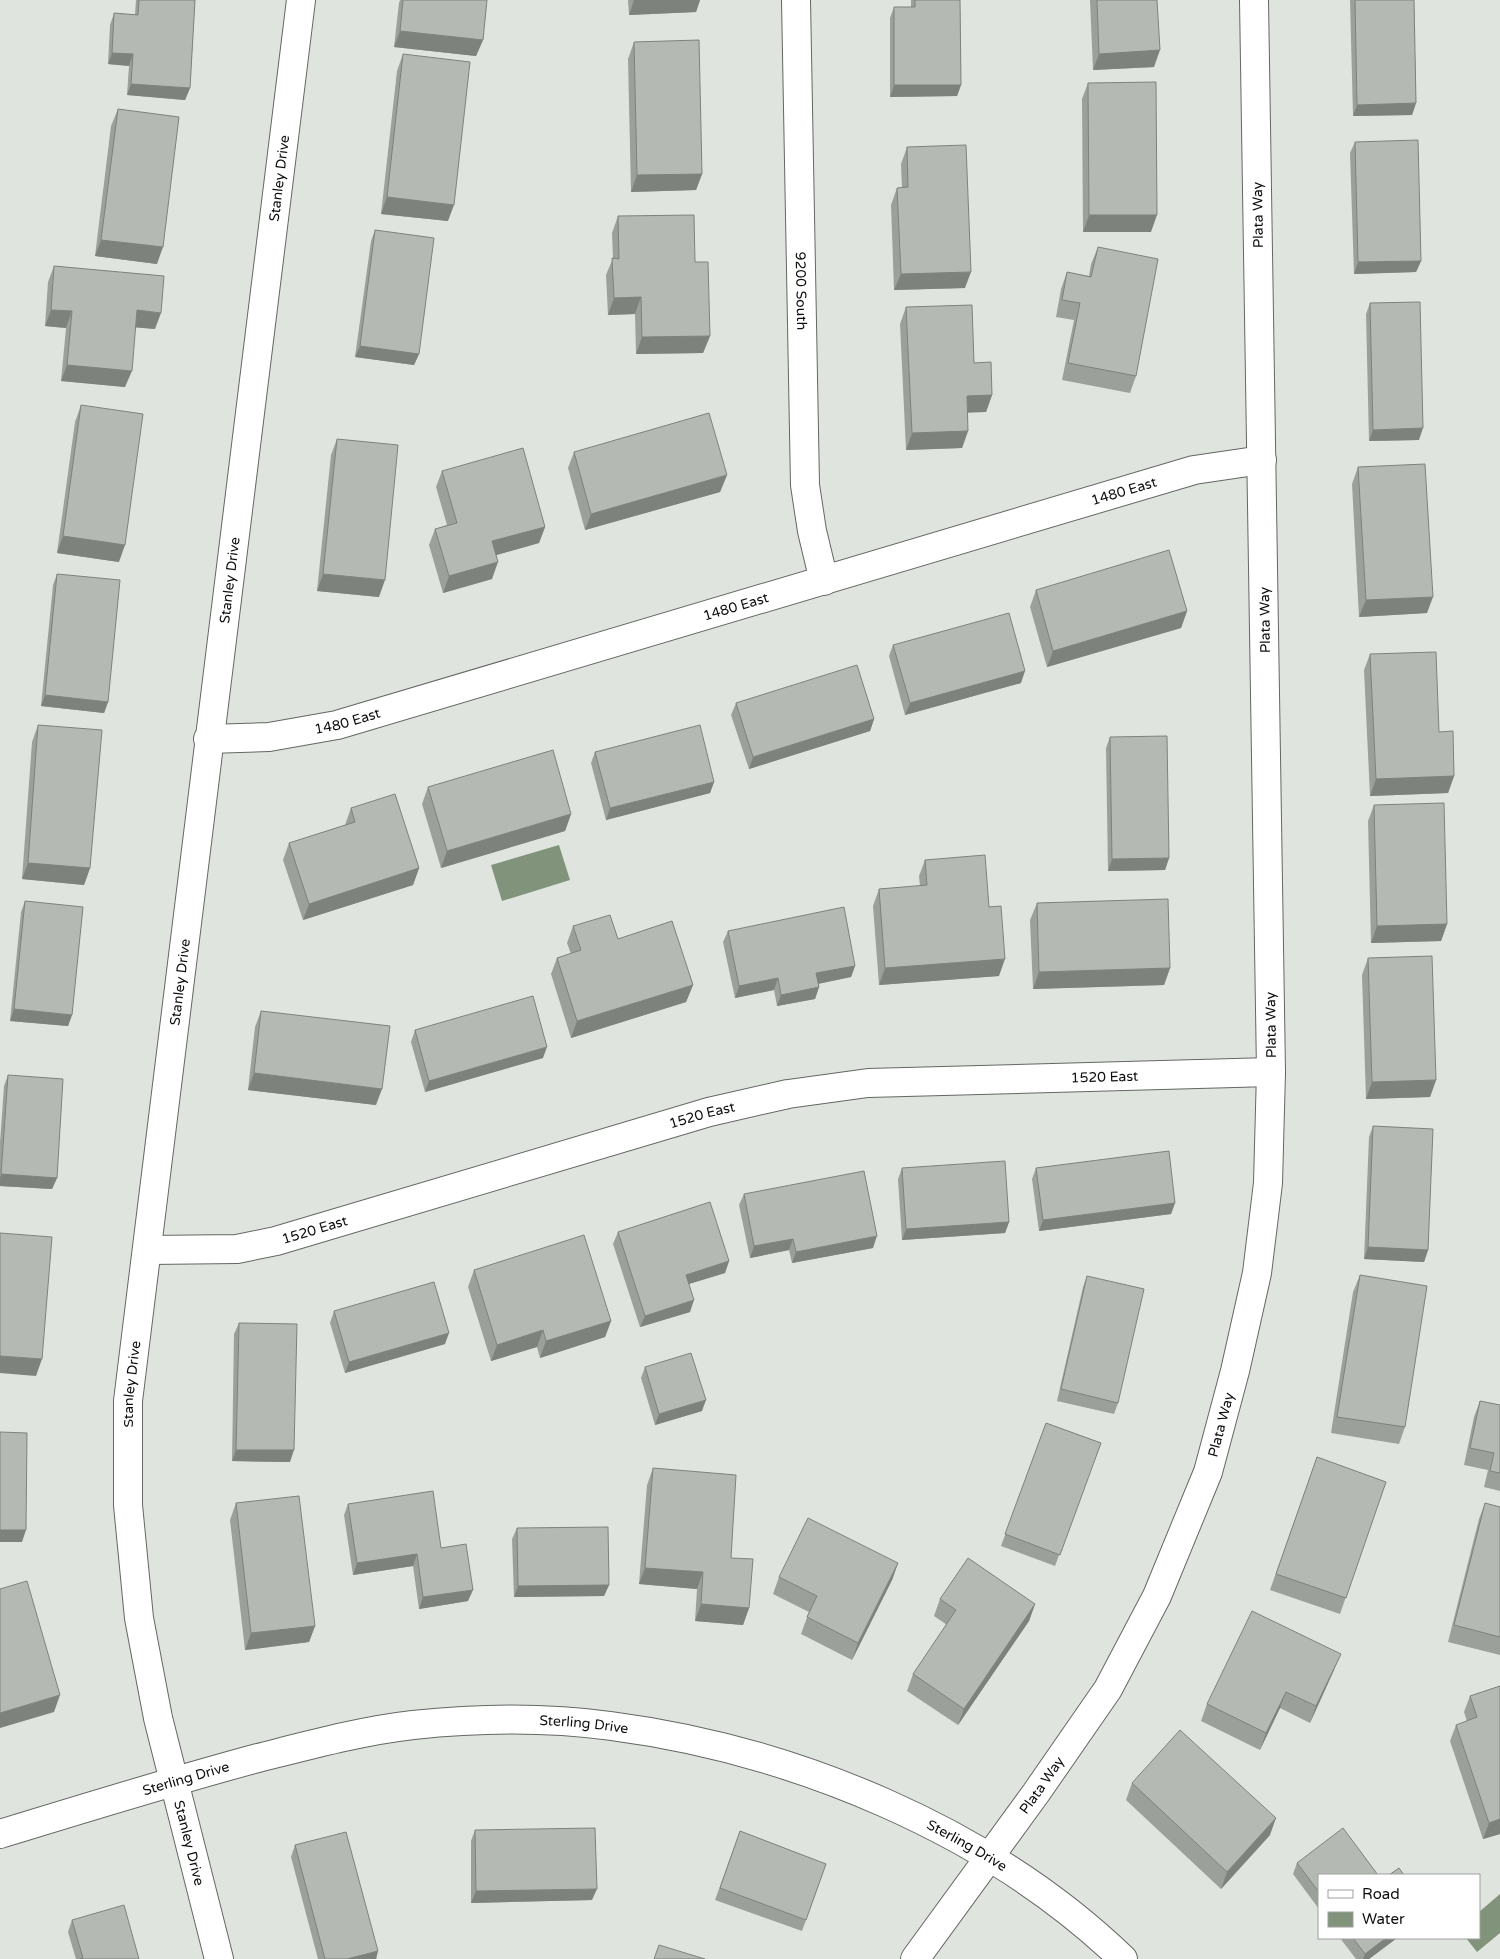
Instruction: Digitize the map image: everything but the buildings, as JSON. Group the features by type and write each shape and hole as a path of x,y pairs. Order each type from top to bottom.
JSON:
{"street":[{"name":"Stanley Drive","path":"219,1959 158,1718 138,1618 128,1505 128,1402 135,1337 149,1250 208,739 301,0"},
{"name":"9200 South","path":"796,0 805,485 812,531 824,581"},
{"name":"Plata Way","path":"915,1959 1032,1800 1108,1689 1158,1596 1208,1472 1235,1371 1257,1273 1268,1183 1271,1072 1254,0"},
{"name":"1480 East","path":"208,739 269,737 337,725 1194,470 1262,460"},
{"name":"1520 East","path":"149,1250 237,1249 276,1241 709,1112 788,1094 868,1082 1271,1072"},
{"name":"Sterling Drive","path":"0,1834 174,1782 314,1744 411,1725 510,1720 609,1725 702,1741 788,1767 869,1796 990,1855 1036,1886 1123,1959"}],"water":[{"path":"559,845 570,880 502,901 491,865"},
{"path":"1500,1894 1500,1933 1477,1952 1467,1939 1480,1939 1480,1911"}]}
